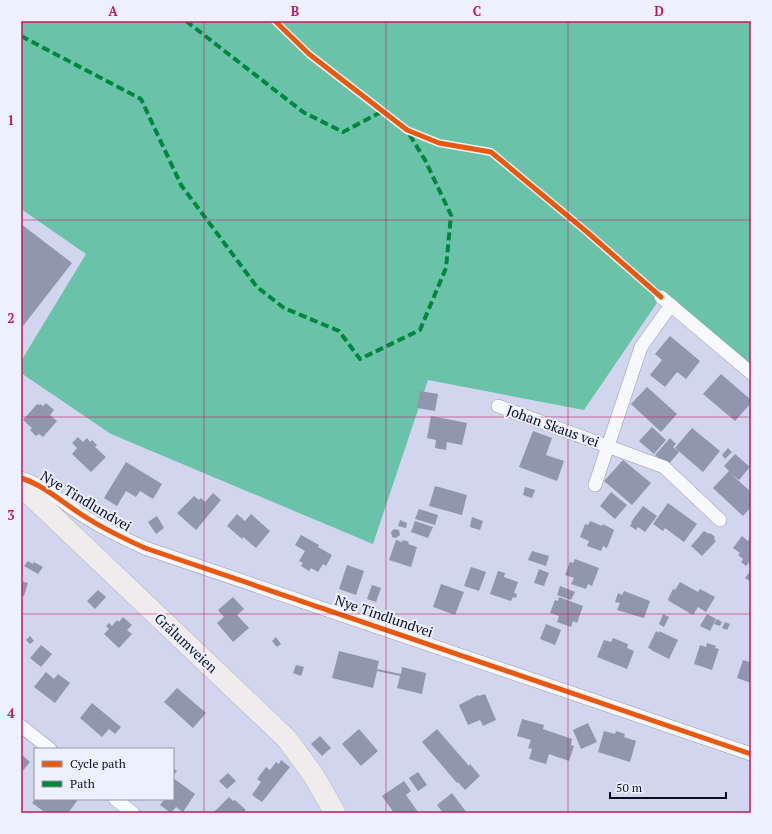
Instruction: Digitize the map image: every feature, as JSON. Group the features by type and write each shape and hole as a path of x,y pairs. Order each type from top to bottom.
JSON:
{"main road":[{"name":"Grålumveien","path":"21,486 287,739 314,776 335,813"}],"street":[{"name":"Johan Skaus vei","path":"595,485 641,347 666,301 751,374"},
{"name":"Johan Skaus vei","path":"498,406 664,467 720,520"},
{"name":"Nye Tindlundvei","path":"21,478 52,494 108,531 145,548 751,754"},
{"path":"21,726 49,748"},
{"path":"115,800 133,813"}],"green space":[{"path":"21,21 751,21 751,373 661,297 584,410 428,380 373,544 111,434 21,373 21,361 86,254 21,209"}],"building":[{"path":"21,224 72,263 23,326 21,325"},
{"path":"670,336 700,361 686,379 677,372 665,387 650,375 662,360 655,354"},
{"path":"721,374 751,400 751,403 735,421 703,394"},
{"path":"647,387 677,414 661,432 631,404"},
{"path":"420,391 438,394 435,411 417,408"},
{"path":"46,403 54,410 50,415 57,421 43,437 39,434 36,436 30,430 32,428 23,420 37,404 43,406"},
{"path":"431,416 467,423 462,445 447,442 446,450 435,448 436,440 427,438"},
{"path":"652,427 666,440 654,454 639,441"},
{"path":"692,428 720,451 703,472 675,448"},
{"path":"533,431 552,438 546,455 564,461 557,481 519,467"},
{"path":"78,437 83,442 87,438 90,442 92,440 97,445 95,447 106,457 91,472 72,454 77,448 72,443"},
{"path":"670,438 676,444 673,447 679,452 667,466 655,455"},
{"path":"728,448 732,452 725,459 722,455"},
{"path":"735,454 750,467 739,480 730,473 751,492 751,507 743,516 713,488 729,471 724,466"},
{"path":"623,460 651,483 632,505 604,481"},
{"path":"126,462 162,484 153,499 140,491 136,497 126,491 117,506 104,498"},
{"path":"435,486 467,495 462,515 429,506"},
{"path":"525,487 535,490 532,498 523,495"},
{"path":"611,492 627,505 615,519 600,506"},
{"path":"213,493 221,500 196,530 177,513 194,496 199,500 201,498 205,502"},
{"path":"668,503 697,524 684,542 665,528 663,531 653,524"},
{"path":"643,506 657,516 645,532 638,527 636,530 630,526 632,523 631,522"},
{"path":"419,509 438,515 435,525 415,519"},
{"path":"237,514 245,521 251,514 270,531 256,548 243,537 242,539 227,526"},
{"path":"157,516 164,528 156,534 148,522"},
{"path":"472,517 483,521 480,530 470,527"},
{"path":"400,520 407,523 406,528 398,526"},
{"path":"415,521 433,527 428,538 411,532"},
{"path":"590,521 602,526 603,524 614,530 607,548 603,546 601,551 587,546 589,541 580,537 585,524 588,525"},
{"path":"394,529 399,530 400,535 396,538 392,537 391,532"},
{"path":"704,531 715,537 714,539 716,541 702,556 691,546"},
{"path":"301,535 319,545 318,547 332,555 326,566 323,564 318,572 311,568 309,571 301,566 303,563 299,561 305,551 295,545"},
{"path":"742,536 748,541 751,538 751,561 746,566 741,562 743,559 738,555 740,553 733,548"},
{"path":"396,540 409,542 408,544 417,547 411,567 389,560"},
{"path":"532,551 549,556 546,566 528,560"},
{"path":"575,559 599,568 592,586 588,584 586,589 571,584 574,578 565,575 570,562 573,563"},
{"path":"28,561 33,564 34,562 43,567 38,574 24,566"},
{"path":"347,565 364,571 356,595 339,589"},
{"path":"471,567 486,572 479,591 464,586"},
{"path":"539,569 549,573 544,586 534,583"},
{"path":"751,570 751,582 745,578"},
{"path":"498,571 505,573 504,577 518,582 514,593 517,594 516,598 513,597 511,601 490,594"},
{"path":"21,581 28,583 24,596 21,595"},
{"path":"680,582 698,592 700,589 715,597 706,612 698,607 693,615 669,601 668,599 673,589 675,590"},
{"path":"441,584 464,592 455,615 433,607"},
{"path":"372,585 381,588 376,602 367,599"},
{"path":"560,586 575,592 571,600 557,595"},
{"path":"98,590 106,597 95,609 87,601"},
{"path":"624,591 650,601 644,618 617,610 620,603 615,602 618,593 622,595"},
{"path":"233,597 244,609 237,615 249,628 233,642 217,623 224,617 218,610"},
{"path":"559,597 583,606 577,623 573,621 571,627 557,622 559,616 550,613 555,600 558,601"},
{"path":"663,614 669,617 664,627 659,624"},
{"path":"707,614 716,619 710,631 700,626"},
{"path":"123,617 132,625 127,630 132,634 119,648 104,634 109,629 106,626 109,623 112,626 117,620 119,622"},
{"path":"717,619 722,622 720,626 714,624"},
{"path":"725,622 730,624 727,630 722,628"},
{"path":"546,624 561,630 555,645 540,639"},
{"path":"656,631 678,640 669,659 648,648"},
{"path":"30,636 34,641 30,644 26,640"},
{"path":"276,637 281,644 277,647 272,641"},
{"path":"613,638 628,644 627,648 634,651 627,669 597,657 604,640 611,642"},
{"path":"707,643 716,646 715,648 719,649 712,670 694,664 700,645 706,647"},
{"path":"41,645 52,654 41,667 30,658"},
{"path":"339,651 379,661 377,669 401,674 402,667 426,673 422,694 397,688 400,676 377,671 373,688 332,678"},
{"path":"751,656 751,683 737,678 743,660 749,662"},
{"path":"296,665 304,667 301,676 293,673"},
{"path":"46,672 54,679 58,674 70,683 55,703 34,687"},
{"path":"177,688 206,713 193,728 164,702"},
{"path":"485,694 496,720 483,726 480,720 468,725 459,705 478,695"},
{"path":"92,703 121,727 115,734 109,729 102,737 80,718"},
{"path":"522,719 544,725 543,729 572,739 571,745 574,746 569,761 549,754 546,764 529,759 532,749 528,748 531,740 517,736"},
{"path":"588,723 597,742 581,749 573,730"},
{"path":"359,729 378,751 361,766 342,744"},
{"path":"437,729 469,766 470,764 480,776 465,790 458,782 457,783 422,742"},
{"path":"604,731 615,734 616,731 625,734 624,737 636,741 630,762 598,752"},
{"path":"320,736 331,748 322,756 311,744"},
{"path":"21,754 30,762 21,773"},
{"path":"281,760 290,767 262,802 252,795 261,782 257,779 266,767 270,770 276,762 279,764"},
{"path":"418,772 427,785 418,791 409,778"},
{"path":"228,773 236,781 227,789 219,781"},
{"path":"174,779 195,794 183,812 176,807 171,813 160,805 164,800 174,800"},
{"path":"404,781 411,791 406,795 418,812 417,813 394,813 382,796"},
{"path":"452,793 467,813 443,813 437,805"},
{"path":"229,797 233,801 235,800 246,810 244,812 245,813 213,813"},
{"path":"34,800 77,801 68,813 46,813 32,803"}],"marked path":[{"path":"186,21 303,112 343,132 383,111"},
{"path":"21,36 141,99 181,185 257,287 284,308 339,331 360,359 420,330 446,268 451,215 425,160 408,132"}],"cycle path":[{"path":"275,21 309,54 407,130 439,143 491,152 587,232 661,297"},
{"path":"21,478 39,486 101,526 145,548 751,754"}]}
